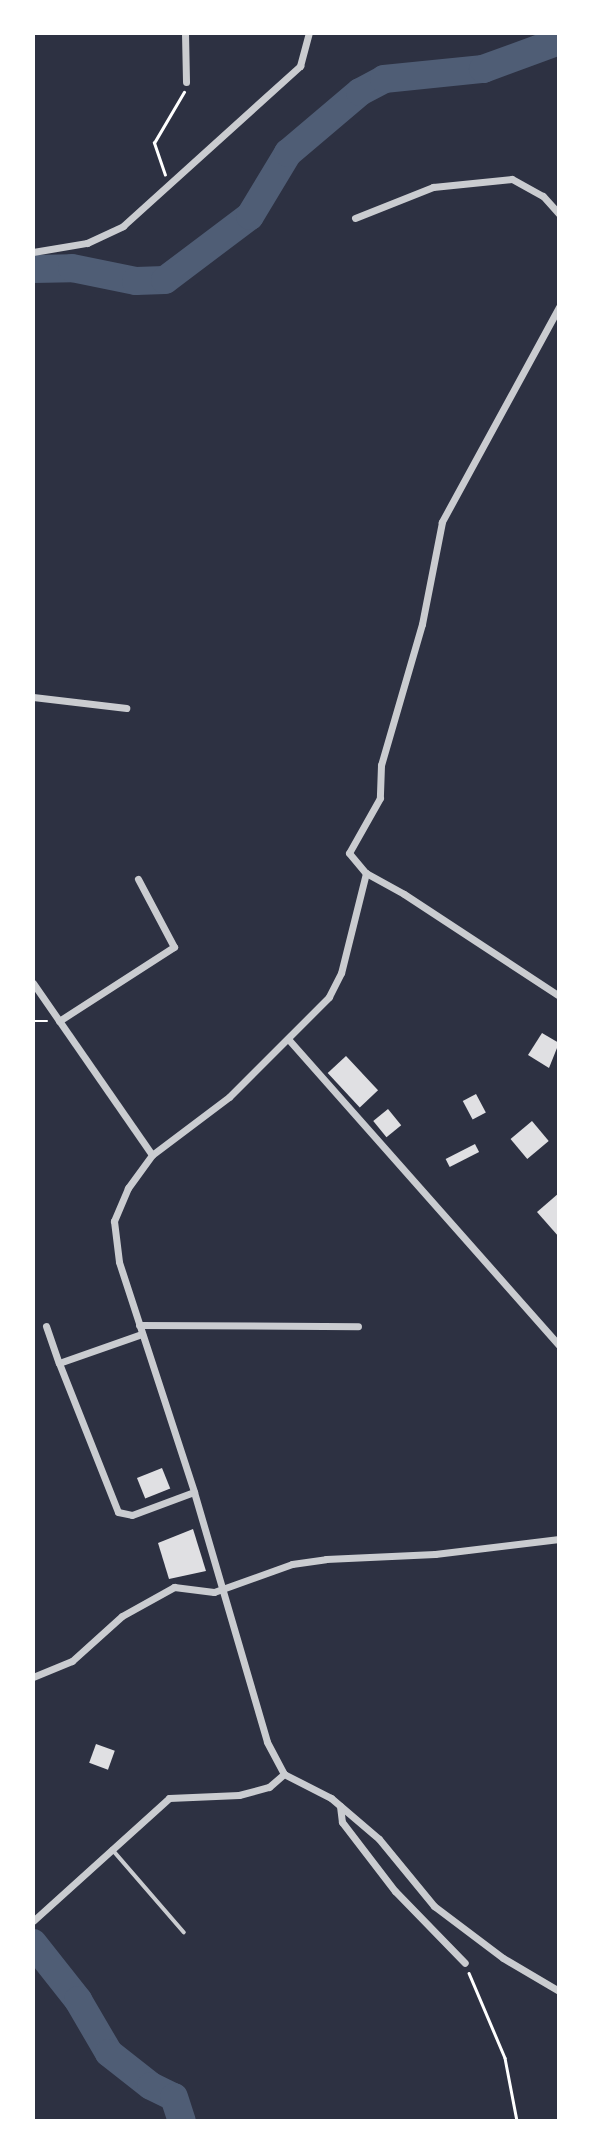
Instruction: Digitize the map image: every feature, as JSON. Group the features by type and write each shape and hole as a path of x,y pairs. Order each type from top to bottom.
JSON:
{"street":[{"path":"185,33 186,82"},
{"path":"33,252 107,235 171,183 300,66 309,33"},
{"path":"355,218 433,187 512,179 543,196 559,214"},
{"path":"559,307 442,522 422,624 381,765 380,798 349,853 366,873 404,894 559,996"},
{"path":"33,697 126,708"},
{"path":"366,873 341,973 329,997 289,1040 229,1097 152,1155 128,1188 114,1221 119,1262 194,1492 267,1742 284,1774 340,1805 379,1839 433,1906 503,1958 559,1991"},
{"path":"59,1021 174,947 138,878"},
{"path":"33,983 152,1155"},
{"path":"289,1040 559,1345"},
{"path":"139,1325 358,1326"},
{"path":"46,1326 118,1512 132,1515 194,1492"},
{"path":"59,1363 142,1334"},
{"path":"33,1677 72,1661 122,1616 174,1587 221,1590 292,1564 326,1559 435,1554 559,1539"},
{"path":"33,1921 110,1847 169,1798 239,1795 269,1787 284,1774"},
{"path":"340,1805 342,1822 395,1891 465,1963"}],"lane":[{"path":"110,1847 184,1932"}],"path":[{"path":"171,183 159,168 154,143 160,126 178,106 186,82"},
{"path":"465,1963 505,2058 517,2121"}],"building":[{"path":"542,1033 559,1043 549,1068 528,1055"},
{"path":"346,1056 378,1090 360,1107 328,1073"},
{"path":"476,1094 486,1113 473,1120 463,1101"},
{"path":"388,1109 401,1125 386,1137 373,1121"},
{"path":"532,1121 549,1141 527,1159 511,1139"},
{"path":"475,1144 479,1152 450,1167 446,1159"},
{"path":"559,1193 559,1237 537,1212"},
{"path":"162,1468 170,1488 145,1499 137,1478"},
{"path":"193,1529 206,1571 169,1579 158,1543"},
{"path":"96,1744 115,1751 108,1770 89,1763"}],"waterway":[{"path":"33,269 72,268 136,281 165,280 250,216 288,153 360,92 384,79 483,69 559,41"},
{"path":"33,1943 78,2000 109,2053 151,2086 174,2097 182,2121"}]}
